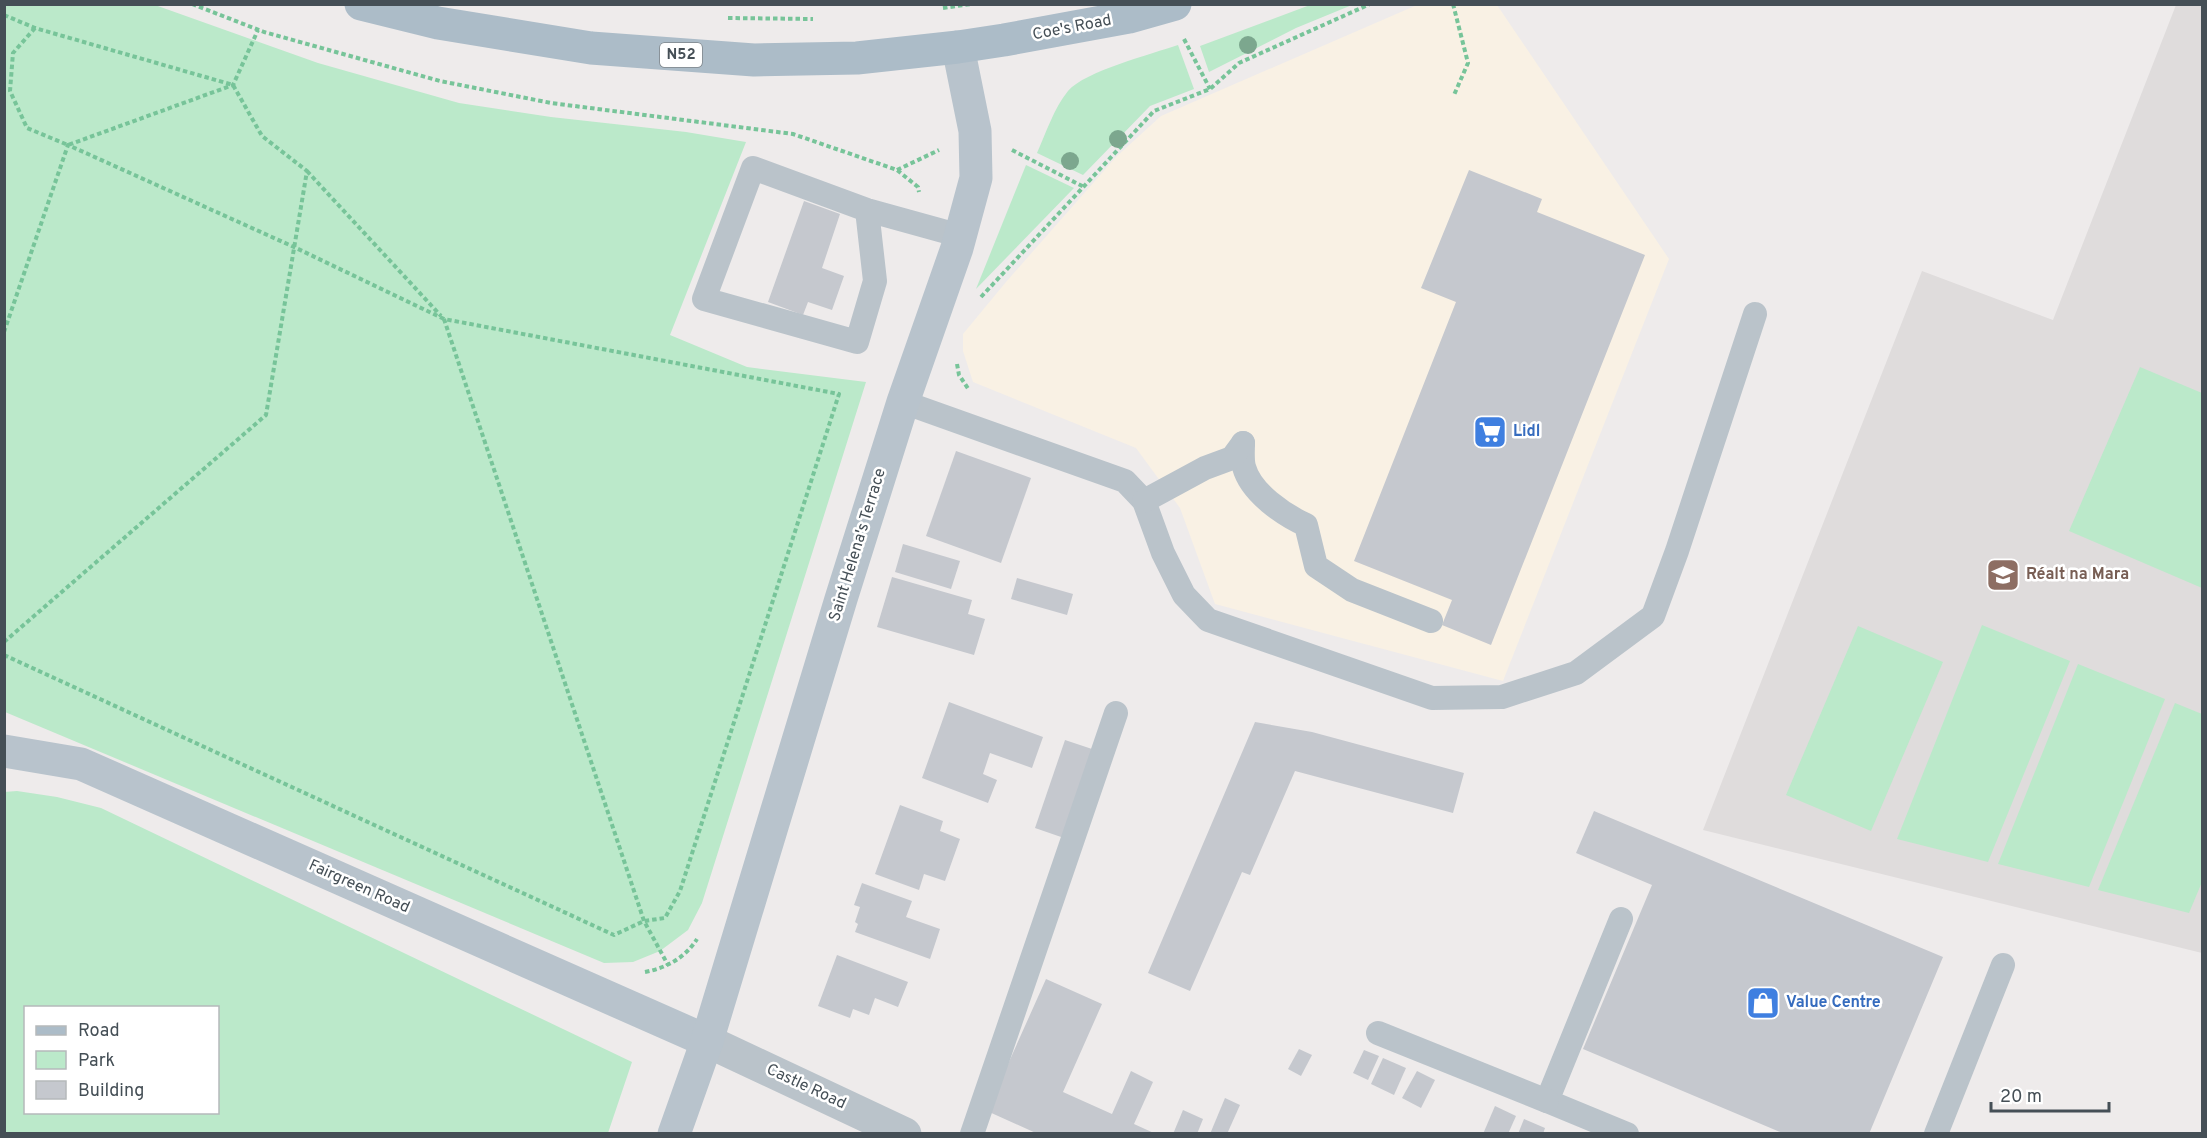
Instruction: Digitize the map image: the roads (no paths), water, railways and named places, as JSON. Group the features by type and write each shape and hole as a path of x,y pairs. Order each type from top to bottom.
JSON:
{"main road":[{"name":"N52","path":"361,4 438,22 591,48 754,60 857,58 958,47"},
{"name":"Coe's Road","path":"958,47 1129,17 1171,6"},
{"name":"Saint Helena's Terrace","path":"674,1134 707,1041 903,402 961,236 976,178 975,131 958,47"},
{"name":"Fairgreen Road","path":"4,752 81,764 707,1041"}],"street":[{"name":"Castle Road","path":"707,1041 905,1134"}],"lane":[{"path":"867,210 875,281 857,342 704,299 753,168 867,210 961,236"},
{"path":"903,402 1125,481 1144,501 1163,553 1185,595 1208,620 1432,698 1502,698 1576,673 1653,616 1677,551 1755,314"},
{"path":"1144,501 1206,468 1232,458 1243,443 1244,467 1253,484 1277,508 1306,525 1316,566 1352,590 1431,621"},
{"path":"972,1134 1116,713"},
{"path":"1547,1101 1621,919"},
{"path":"1936,1134 2003,965"},
{"path":"1378,1033 1627,1134"}],"place":[{"name":"Lidl","path":"1490,432"},
{"name":"Réalt na Mara","path":"2003,575"},
{"name":"Value Centre","path":"1763,1003"}]}
